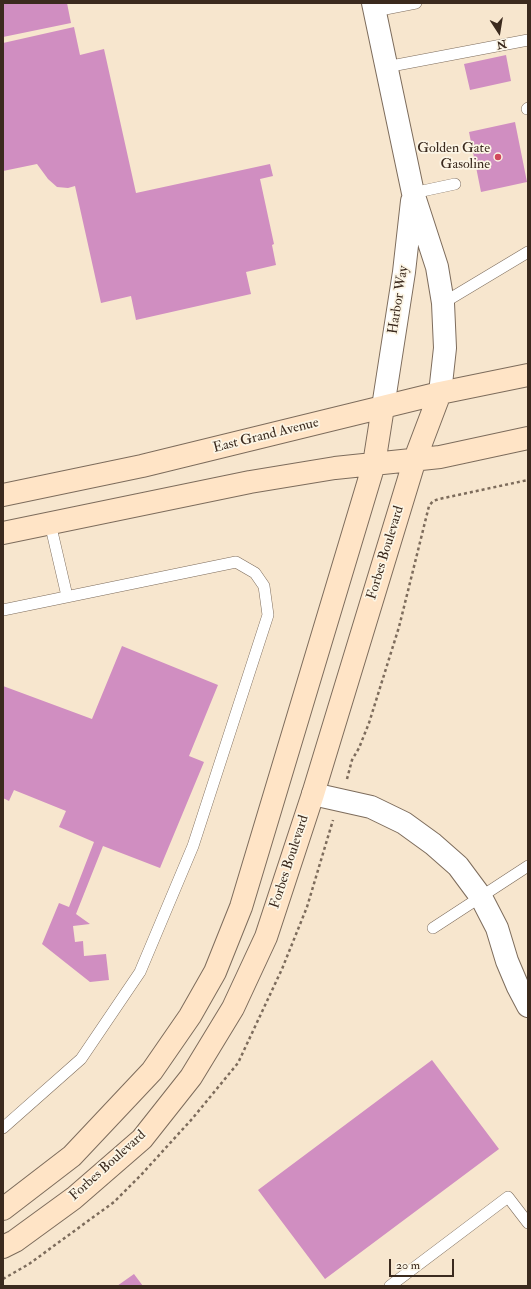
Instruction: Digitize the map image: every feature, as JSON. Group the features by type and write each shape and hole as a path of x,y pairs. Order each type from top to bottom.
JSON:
{"main road":[{"name":"East Grand Avenue","path":"3,495 142,466 440,393 528,375"},
{"name":"Forbes Boulevard","path":"3,1247 15,1241 74,1198 142,1139 191,1077 233,1008 266,937 313,794 416,459 440,393"},
{"path":"3,1209 72,1156 152,1071 190,1016 215,972 241,907 374,464 382,407"},
{"path":"3,533 250,482 374,464 440,457 528,438"}],"street":[{"name":"Harbor Way","path":"374,7 413,194 437,267 443,303 445,348 440,393"},
{"name":"Harbor Way","path":"382,407 404,272 413,194"},
{"path":"313,794 371,807 404,823 434,844 458,866 481,897 497,928 507,961 528,1006"}],"lane":[{"path":"374,7 416,3"},
{"path":"386,66 528,40"},
{"path":"413,194 455,184"},
{"path":"443,303 528,252"},
{"path":"50,523 67,596"},
{"path":"3,610 236,562 255,573 264,586 268,615 193,846 140,972 81,1059 3,1128"},
{"path":"433,928 528,866"},
{"path":"390,1286 508,1197 528,1223"}],"building":[{"path":"3,3 67,3 71,23 3,37"},
{"path":"74,27 80,55 104,49 136,193 270,164 273,176 260,179 274,244 272,245 276,265 246,272 251,294 136,320 131,296 101,303 75,186 68,188 57,187 48,179 37,164 3,171 3,43"},
{"path":"506,55 511,81 470,90 464,64"},
{"name":"Golden Gate Gasoline","path":"515,122 527,182 481,192 469,132"},
{"path":"122,646 218,685 189,756 204,762 160,868 103,846 76,914 90,924 73,926 75,942 83,941 84,956 106,954 109,980 90,982 42,944 59,903 69,907 94,842 59,827 66,811 14,790 9,801 3,798 3,686 92,719"},
{"path":"432,1060 499,1149 325,1279 258,1190"},
{"path":"134,1274 143,1286 117,1286"}],"place":[{"name":"Golden Gate Gasoline","path":"498,157"}]}
